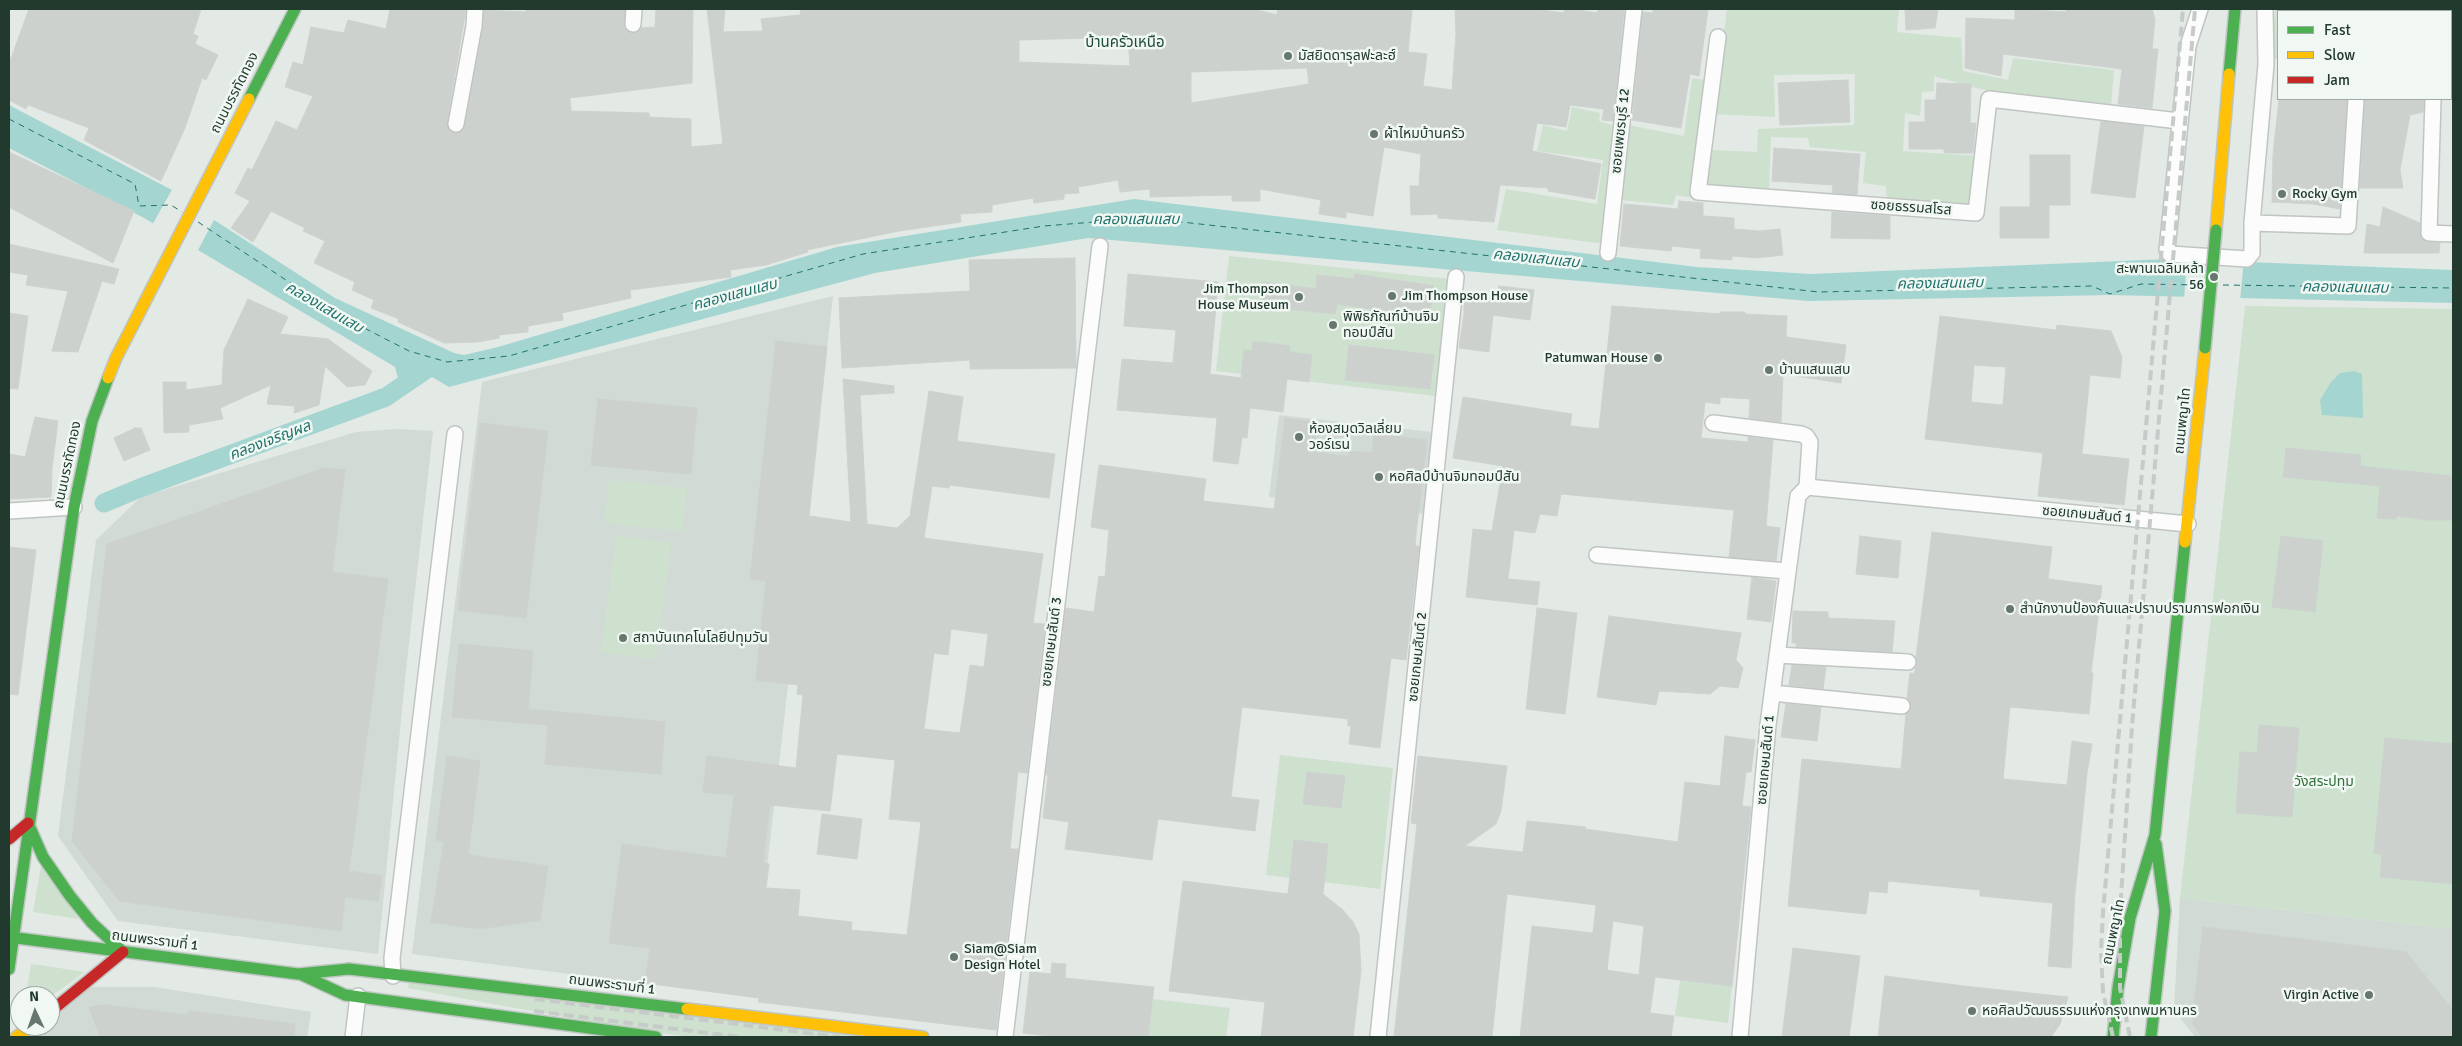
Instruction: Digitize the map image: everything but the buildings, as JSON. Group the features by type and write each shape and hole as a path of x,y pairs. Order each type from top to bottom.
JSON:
{"main road":[{"name":"ถนนบรรทัดทอง","path":"9,969 11,938 74,507 87,441 104,386 116,358 294,9"},
{"name":"ถนนพญาไท","path":"2113,1037 2118,988 2130,918 2155,835 2188,524 2235,9"},
{"path":"9,839 28,823 43,857 70,896 92,923 123,952 60,1004"},
{"name":"ถนนพญาไท","path":"2151,1037 2165,911 2155,835"},
{"name":"ถนนพระรามที่ 1","path":"11,938 298,974 348,969 398,986 656,1037"},
{"name":"ถนนพระรามที่ 1","path":"298,974 345,995 358,996 398,986 923,1037"}],"street":[{"path":"456,124 474,26 475,9"},
{"path":"633,24 634,9"},
{"name":"ซอยเพชรบุรี 12","path":"1608,253 1634,9"},
{"path":"2200,9 2188,46 2167,250 2170,254 2247,259 2252,253 2252,223 2272,65 2265,9"},
{"name":"ซอยธรรมสโรส","path":"1718,37 1698,192 1976,213 1989,100 2179,121"},
{"path":"2252,223 2348,226 2356,100"},
{"path":"2433,100 2429,233 2453,234"},
{"name":"ซอยเกษมสันต์ 3","path":"1005,1037 1100,246"},
{"name":"ซอยเกษมสันต์ 2","path":"1378,1037 1456,278"},
{"name":"ซอยเกษมสันต์ 1","path":"1713,423 1802,434 1810,442 1807,487 1798,496 1772,693 1740,1037"},
{"path":"398,986 392,958 455,434"},
{"name":"ซอยเกษมสันต์ 1","path":"1807,487 2188,524"},
{"path":"9,511 74,507"},
{"path":"1597,555 1787,571"},
{"path":"1777,655 1908,662"},
{"path":"1772,693 1902,706"},
{"path":"354,1037 358,996"}],"shaded area":[{"name":"สถาบันเทคโนโลยีปทุมวัน","path":"833,296 752,997 412,954 482,382"},
{"path":"1279,415 1432,432 1423,514 1269,497"},
{"path":"396,429 433,431 405,679 378,954 118,921 58,836 96,540 141,497 356,432"},
{"path":"2180,898 2453,929 2453,1037 2195,1037 2174,1010"},
{"path":"89,987 155,987 311,1012 307,1037 30,1037 60,1036 60,1010"}],"green space":[{"path":"1727,9 1899,9 1897,32 1961,38 1963,71 2008,80 2013,58 2114,70 2111,107 1980,89 1934,76 1934,91 1922,92 1920,116 1905,113 1903,151 1977,156 1973,209 1887,201 1886,186 1863,183 1866,152 1810,147 1808,138 1771,137 1769,193 1702,188 1708,150 1757,152 1758,129 1854,125 1855,74 1774,75 1775,117 1714,114"},
{"path":"2275,9 2405,9 2277,10 2277,59 2272,59"},
{"path":"1692,78 1708,81 1693,198 1676,195 1673,205 1620,200 1628,125 1684,136"},
{"path":"1572,107 1600,113 1599,121 1617,127 1605,244 1497,230 1506,189 1597,204 1603,160 1537,151 1543,125 1567,131"},
{"name":"พิพิธภัณฑ์บ้านจิม ทอมป์สัน","path":"1229,256 1450,279 1436,396 1216,371"},
{"name":"วังสระปทุม","path":"2245,306 2453,309 2453,929 2180,898"},
{"path":"609,480 687,488 682,531 604,523"},
{"path":"616,536 671,543 656,659 601,652"},
{"path":"1280,755 1393,768 1380,889 1266,875"},
{"path":"41,866 79,919 33,912"},
{"path":"31,964 85,972 60,990 60,986 28,986"},
{"path":"1680,980 1732,986 1728,1023 1675,1016"},
{"path":"409,983 864,1037 692,1037 643,1031 408,988"},
{"path":"1153,999 1230,1008 1226,1037 1148,1037"}],"water":[{"name":"คลองแสนแสบ","path":"9,105 172,190 211,218 335,298 454,353 464,355 498,347 837,247 1134,199 1697,267 1811,274 2169,259 2453,270 2453,303 2110,295 1809,301 1088,238 875,273 449,387 432,377 403,396 395,367 144,218 9,148"},
{"path":"2354,371 2362,374 2363,418 2322,415 2320,400 2331,382 2340,373"}],"pier":[{"path":"173,188 215,218 197,252 152,225"},
{"path":"2187,257 2244,259 2240,301 2184,299"}],"waterway":[{"name":"คลองเจริญผล","path":"104,503 386,397 421,373"}],"ferry route":[{"path":"9,119 135,184 139,206 171,205 182,212"},
{"path":"198,222 339,315 409,351 447,362 509,356 863,254 1044,226 1145,218 1819,292 2092,286 2110,294 2141,284 2201,285"},
{"path":"2223,285 2453,288"}],"railway":[{"path":"2113,1037 2103,992 2101,951 2103,912 2183,9"},
{"path":"2130,1037 2120,988 2120,913 2132,726 2195,9"},
{"path":"535,999 840,1037"},
{"path":"534,1011 740,1037"}],"traffic: fast":[{"path":"249,99 295,9"},
{"path":"2229,74 2235,9"},
{"path":"2205,348 2216,230"},
{"path":"9,969 74,507 92,421 108,378"},
{"path":"2113,1037 2118,988 2130,918 2155,835 2185,542"},
{"path":"28,823 43,857 70,896 92,923 123,952"},
{"path":"2151,1037 2165,911 2156,844"},
{"path":"9,937 298,974 349,969 687,1009"},
{"path":"300,974 345,995 656,1037"}],"traffic: slow":[{"path":"2216,230 2229,74"},
{"path":"108,378 116,358 249,99"},
{"path":"2185,542 2205,348"},
{"path":"687,1009 923,1037"}],"traffic: jam":[{"path":"9,839 28,823"},
{"path":"60,1004 123,952"}],"place":[{"name":"มัสยิดดารุลฟะละฮ์","path":"1288,56"},
{"name":"ผ้าไหมบ้านครัว","path":"1374,134"},
{"name":"Rocky Gym","path":"2282,194"},
{"name":"สะพานเฉลิมหล้า 56","path":"2214,277"},
{"name":"Jim Thompson House","path":"1392,296"},
{"name":"Jim Thompson House Museum","path":"1299,297"},
{"name":"พิพิธภัณฑ์บ้านจิม ทอมป์สัน","path":"1333,325"},
{"name":"Patumwan House","path":"1658,358"},
{"name":"บ้านแสนแสบ","path":"1769,370"},
{"name":"ห้องสมุดวิลเลี่ยม วอร์เรน","path":"1299,437"},
{"name":"หอศิลป์บ้านจิมทอมป์สัน","path":"1379,477"},
{"name":"สำนักงานป้องกันและปราบปรามการฟอกเงิน","path":"2010,609"},
{"name":"สถาบันเทคโนโลยีปทุมวัน","path":"623,638"},
{"name":"Siam@Siam Design Hotel","path":"954,957"},
{"name":"Virgin Active","path":"2369,995"},
{"name":"หอศิลปวัฒนธรรมแห่งกรุงเทพมหานคร","path":"1972,1011"}],"district":[{"name":"บ้านครัวเหนือ","path":"1125,43"}]}
